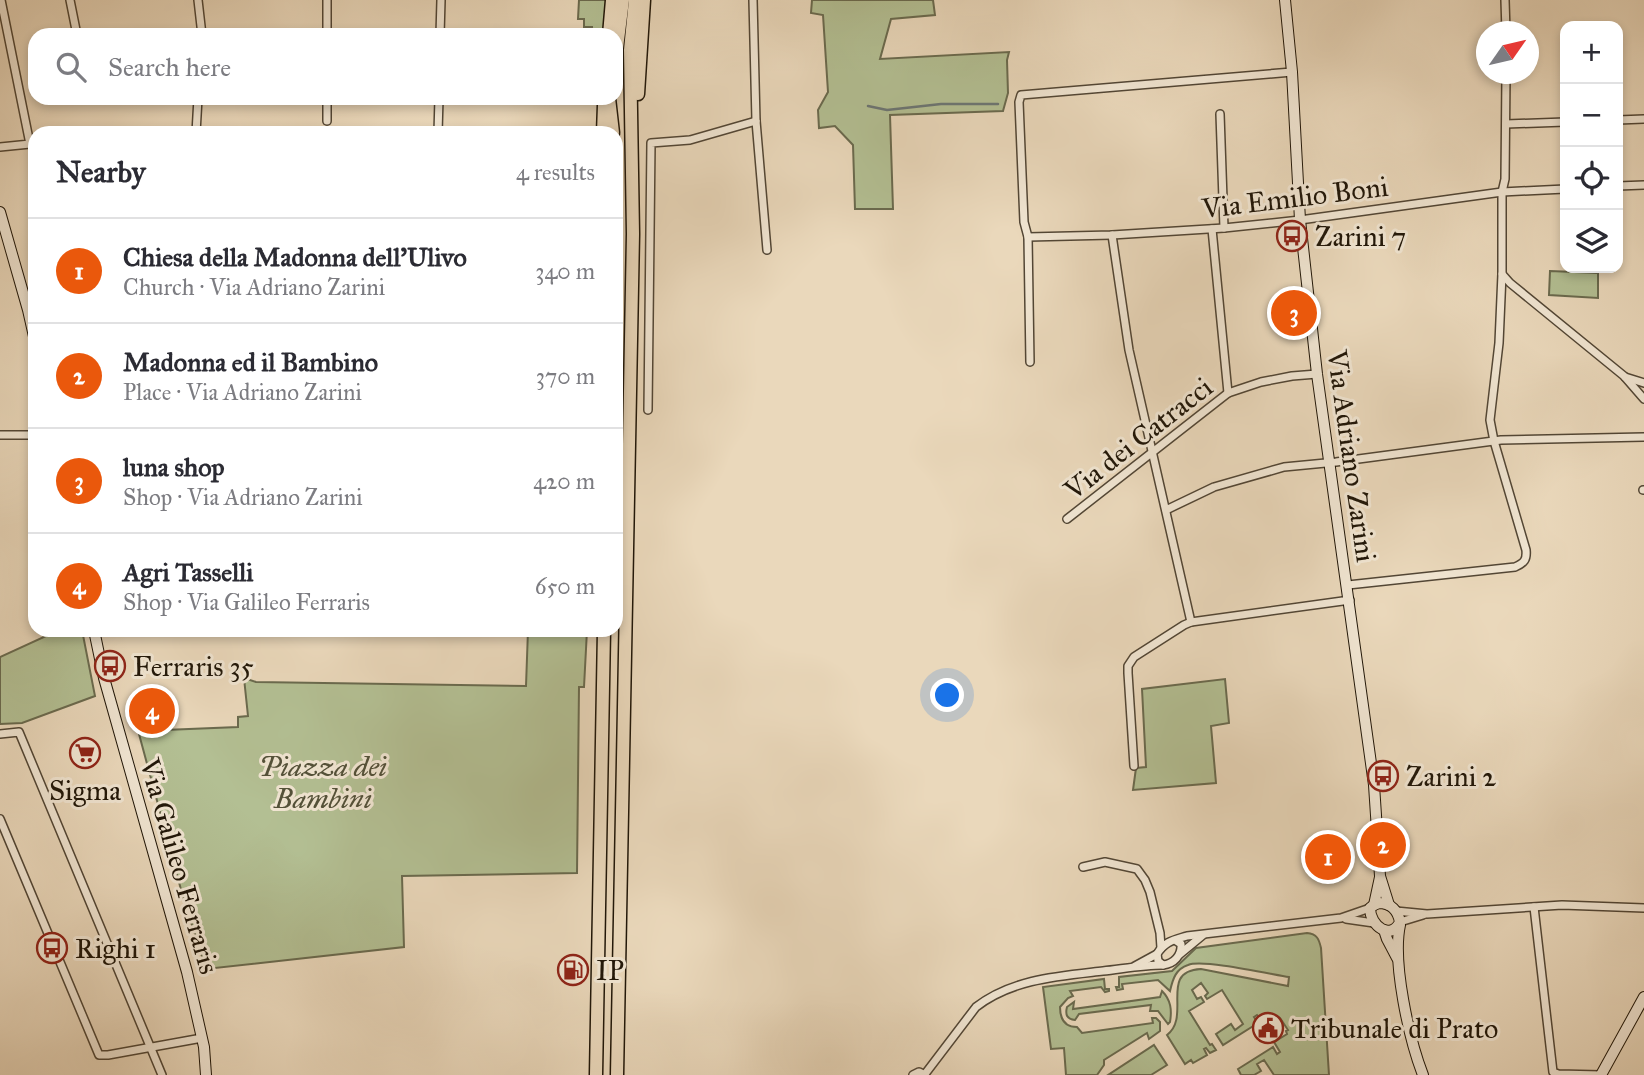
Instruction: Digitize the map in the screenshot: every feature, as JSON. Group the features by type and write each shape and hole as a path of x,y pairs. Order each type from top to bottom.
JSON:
{"highway":[{"path":"610,28 612,0"},
{"path":"620,28 623,0"},
{"path":"617,1075 634,234 630,50 635,0"},
{"path":"632,171 644,0"},
{"path":"604,126 606,105"},
{"path":"608,105 613,126"},
{"path":"614,126 615,105"},
{"path":"596,1075 604,637"}],"street":[{"path":"1,0 28,134"},
{"path":"70,0 76,28"},
{"path":"198,0 201,28"},
{"path":"327,0 327,28"},
{"path":"440,28 441,0"},
{"path":"752,0 756,121 767,250"},
{"name":"Via Adriano Zarini","path":"1285,0 1300,220 1317,374 1374,785 1380,876"},
{"path":"1505,0 1506,21"},
{"path":"1030,362 1028,237 1024,222 1019,102 1021,95 1292,72"},
{"path":"1348,585 1515,567 1525,561 1527,556 1490,420 1499,343 1502,192 1506,179 1506,84"},
{"path":"196,126 198,105"},
{"path":"327,105 327,121"},
{"path":"438,126 439,105"},
{"path":"1220,114 1224,228"},
{"path":"1623,120 1644,119"},
{"path":"648,410 651,143 690,140 756,121"},
{"path":"1506,124 1560,122"},
{"path":"0,147 28,144"},
{"path":"1623,186 1644,185"},
{"name":"Via Emilio Boni","path":"1028,237 1224,228 1502,192 1560,189"},
{"path":"0,212 28,297"},
{"path":"1212,229 1228,393"},
{"path":"1112,235 1129,350 1191,622"},
{"path":"1502,274 1624,376 1644,399"},
{"name":"Via dei Catracci","path":"1067,519 1228,393 1261,382 1317,374"},
{"path":"1624,376 1644,383"},
{"path":"0,435 28,435"},
{"path":"1166,510 1214,487 1284,467 1494,441 1644,437"},
{"path":"1134,766 1128,666 1134,657 1191,622 1350,600"},
{"name":"Via Galileo Ferraris","path":"95,637 104,678 187,972 202,1038 206,1075"},
{"path":"0,734 19,732 162,1075"},
{"path":"0,819 99,1055 202,1038"},
{"path":"0,842 9,841"},
{"path":"1083,867 1105,862 1137,869 1150,892 1161,942 1158,961 1163,965"},
{"path":"1380,876 1371,918 1384,930 1390,931 1396,929 1396,916"},
{"path":"1380,876 1396,916 1404,1000 1415,1055 1423,1075"},
{"path":"1131,968 1174,940 1187,936 1341,918 1379,903 1396,916 1582,905 1644,908"},
{"path":"1534,907 1553,1072 1601,1075 1644,997"},
{"path":"1341,918 1374,923"},
{"path":"1159,926 1163,932 1181,944 1180,954"},
{"path":"1384,930 1399,960"},
{"path":"913,1075 919,1072 925,1075 976,1007 992,997 1034,981 1171,963 1203,935"}],"green space":[{"path":"579,0 609,0 606,28 584,27 584,19 578,19"},
{"path":"812,0 933,0 935,15 891,19 880,59 1009,52 1008,93 1003,111 890,115 893,209 855,209 853,145 835,126 819,128 818,110 828,92 823,15 811,13"},
{"path":"1550,271 1598,273 1598,298 1549,295"},
{"path":"44,637 83,637 95,696 22,723 0,724 0,657"},
{"name":"Piazza dei Bambini","path":"528,637 587,637 584,687 579,687 577,873 402,876 404,947 206,969 183,897 140,731 238,727 238,717 248,716 244,678 256,682 526,686"},
{"path":"1225,679 1229,723 1211,726 1216,783 1133,790 1136,768 1146,767 1142,689"},
{"path":"1307,933 1317,937 1321,948 1329,1075 1274,1075 1264,1060 1257,1064 1261,1071 1254,1075 1241,1075 1238,1069 1273,1047 1277,1054 1280,1052 1274,1042 1287,1034 1288,1030 1277,1016 1265,1026 1257,1015 1254,1017 1258,1023 1223,1045 1216,1034 1231,1024 1235,1030 1243,1024 1222,990 1207,999 1205,996 1208,993 1201,983 1192,990 1197,999 1201,997 1204,1002 1189,1011 1216,1050 1210,1053 1206,1048 1204,1049 1207,1055 1193,1063 1191,1060 1185,1064 1167,1035 1174,1027 1177,1017 1181,977 1188,972 1201,969 1288,986 1289,977 1222,965 1196,964 1188,965 1178,972 1170,991 1158,980 1122,984 1123,989 1117,990 1116,987 1119,987 1119,977 1172,971 1196,948"},
{"path":"1104,979 1105,989 1109,991 1105,992 1101,987 1070,991 1073,996 1060,1007 1062,1019 1066,1024 1077,1027 1082,1033 1153,1023 1152,1018 1156,1018 1160,1022 1160,1031 1149,1039 1147,1033 1104,1060 1104,1065 1097,1075 1066,1075 1064,1048 1051,1049 1043,987"},
{"path":"1162,991 1170,1005 1171,1018 1168,1024 1158,1011 1150,1011 1151,1005 1079,1014 1075,1020 1068,1018 1067,1007 1074,1002 1073,1009 1160,997"},
{"path":"1154,1045 1167,1065 1151,1075 1108,1075"}],"waterway":[{"path":"868,106 887,110 941,104 998,104"}],"place":[{"name":"Zarini 7","path":"1292,236"},
{"name":"luna shop","path":"1294,313"},
{"name":"Ferraris 35","path":"110,666"},
{"name":"Agri Tasselli","path":"152,711"},
{"name":"Sigma","path":"85,753"},
{"name":"Zarini 2","path":"1383,776"},
{"name":"Madonna ed il Bambino","path":"1383,845"},
{"name":"Chiesa della Madonna dell'Ulivo","path":"1328,857"},
{"name":"Righi 1","path":"52,948"},
{"name":"IP","path":"573,970"},
{"name":"Tribunale di Prato","path":"1268,1028"}]}
